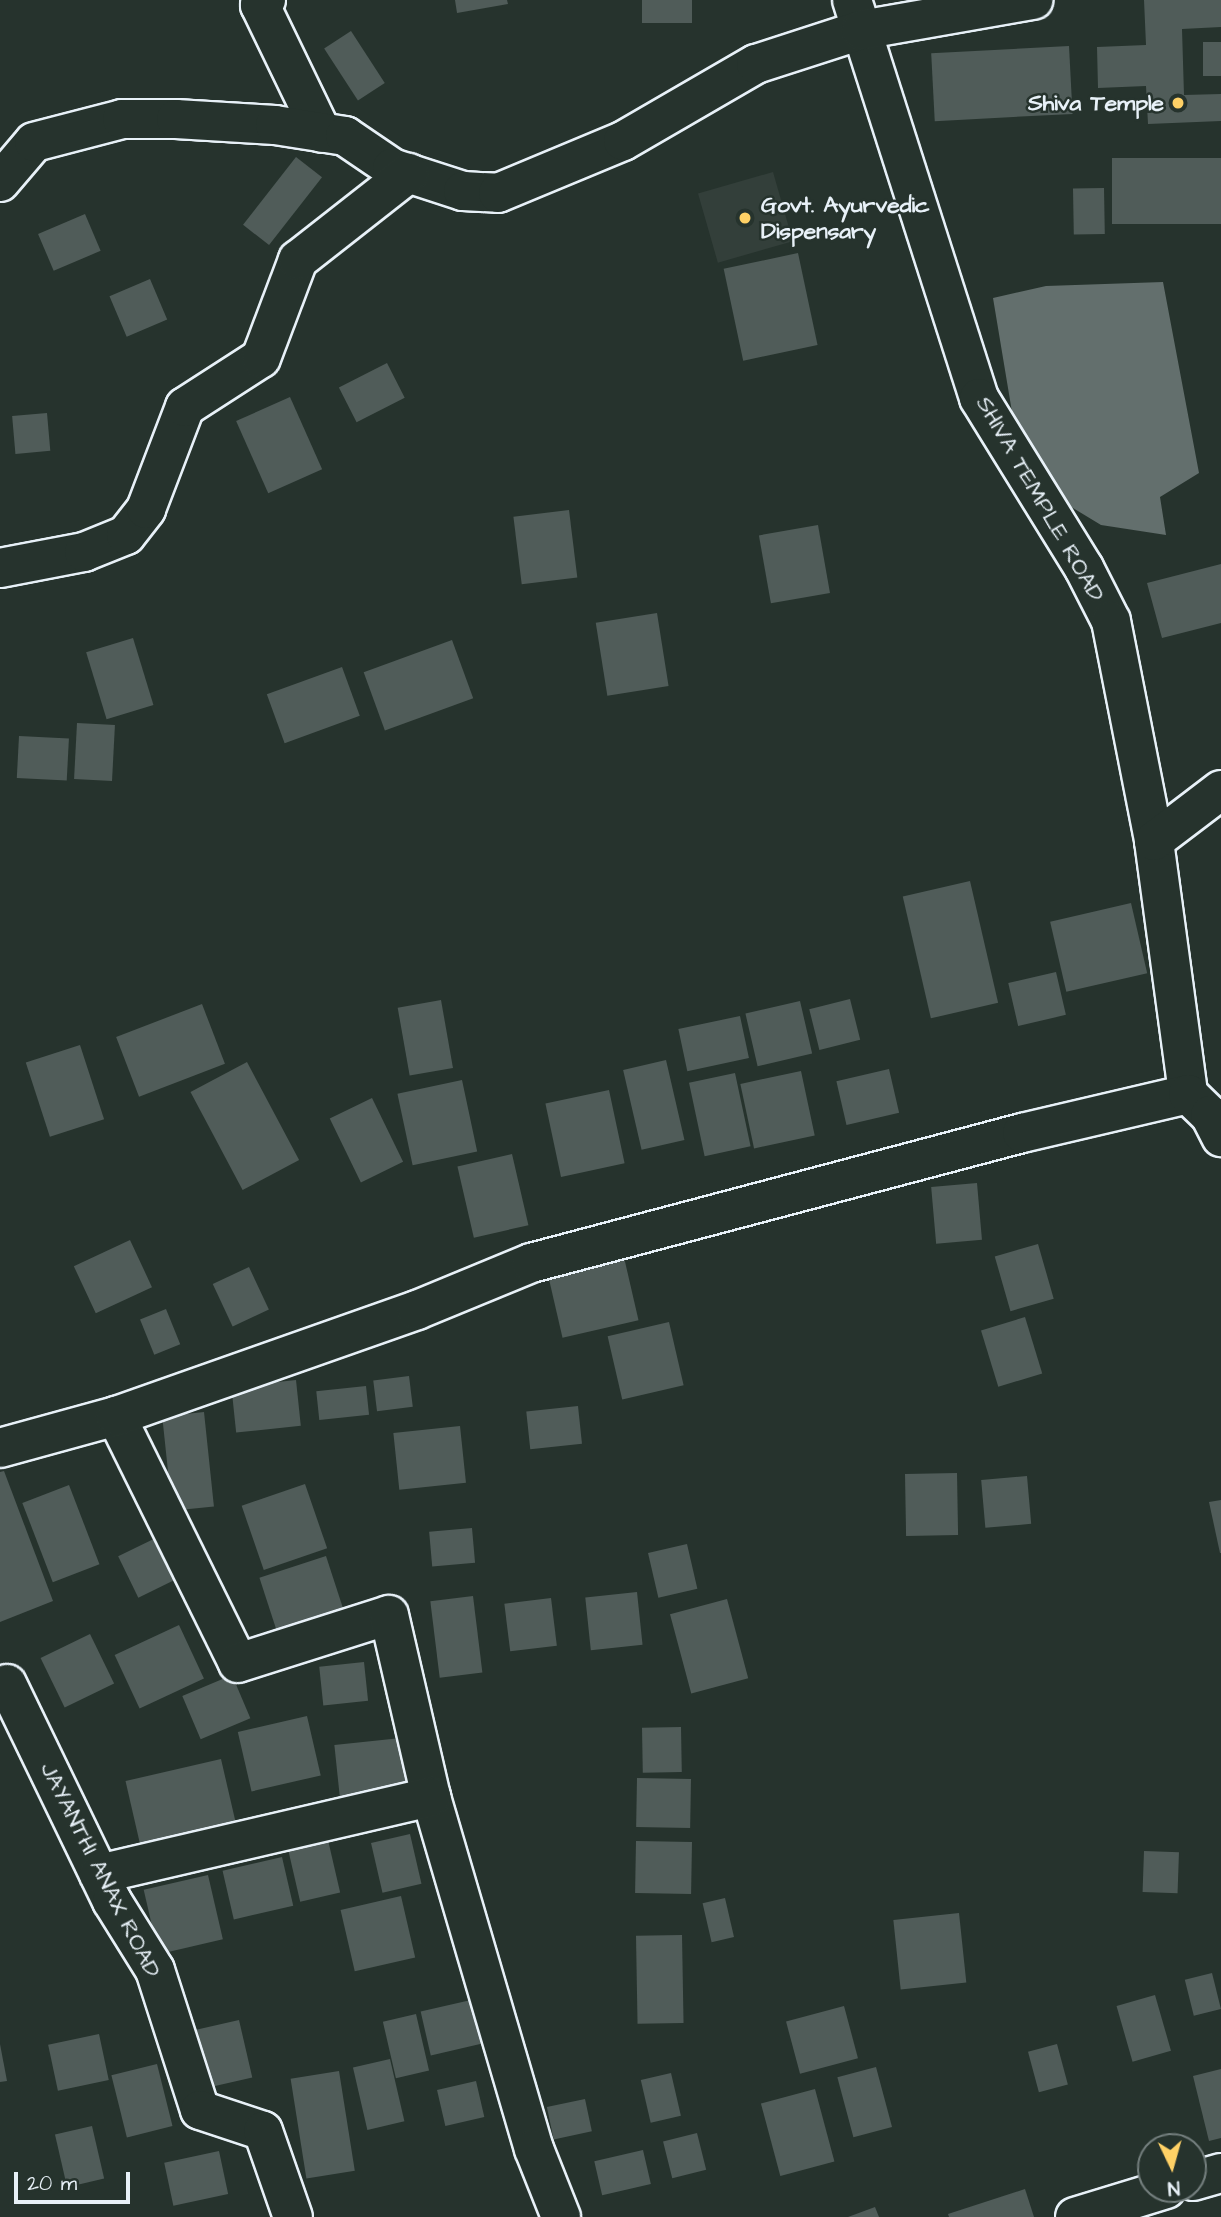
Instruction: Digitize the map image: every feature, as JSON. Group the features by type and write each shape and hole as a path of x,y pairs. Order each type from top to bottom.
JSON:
{"street":[{"path":"266,0 260,5 322,133"},
{"path":"0,182 34,142 122,119 227,121 345,136 392,168 463,191 498,193 553,174 623,141 756,64 856,15 1032,0"},
{"name":"SHIVA TEMPLE ROAD","path":"856,15 979,398 1084,568 1111,621 1154,841 1188,1094"},
{"path":"0,568 84,552 126,535 146,509 185,407 261,358 298,260 409,173"},
{"path":"1154,841 1221,790"},
{"path":"0,1448 116,1416 417,1310 531,1263 1022,1133 1188,1094 1210,1115 1221,1137"},
{"path":"116,1416 238,1663 389,1615 431,1797 534,2149 561,2217"},
{"name":"JAYANTHI ANAX ROAD","path":"7,1684 99,1874 155,1970 200,2110 263,2131 293,2217"},
{"path":"99,1874 431,1797"},
{"path":"1075,2217 1137,2198"}],"shaded area":[{"name":"Govt. Ayurvedic Dispensary","path":"773,172 793,241 718,263 698,193"},
{"path":"1163,282 1199,473 1160,497 1166,535 1101,525 1068,505 1012,412 993,298 1046,286"}],"building":[{"path":"455,0 507,0 508,4 457,13"},
{"path":"642,0 692,0 692,23 642,23"},
{"path":"1144,0 1221,0 1221,27 1182,29 1184,95 1221,94 1221,121 1148,124 1146,86 1098,88 1097,47 1146,45"},
{"path":"351,31 385,83 358,100 324,48"},
{"path":"1203,42 1221,42 1221,76 1203,76"},
{"path":"1069,46 1073,114 935,121 931,53"},
{"path":"296,157 322,177 269,245 243,225"},
{"path":"1112,158 1221,158 1221,224 1112,224"},
{"path":"1104,188 1105,234 1074,235 1073,189"},
{"path":"85,214 101,251 54,271 38,234"},
{"path":"798,253 818,345 743,361 724,269"},
{"path":"150,279 167,320 127,337 109,296"},
{"path":"387,363 405,398 357,422 339,388"},
{"path":"290,397 322,469 268,493 236,421"},
{"path":"47,413 50,451 15,454 12,416"},
{"path":"569,510 577,577 522,584 513,517"},
{"path":"818,525 830,593 771,603 759,535"},
{"path":"1221,564 1221,623 1162,638 1147,583"},
{"path":"657,613 669,686 607,696 596,623"},
{"path":"133,638 153,705 107,719 86,652"},
{"path":"452,640 473,698 385,730 364,672"},
{"path":"342,667 360,716 285,743 267,694"},
{"path":"77,723 115,725 112,781 74,779"},
{"path":"19,736 69,739 67,781 17,778"},
{"path":"970,881 998,1003 931,1018 903,897"},
{"path":"1131,903 1147,973 1066,992 1050,922"},
{"path":"1056,972 1066,1015 1018,1026 1008,983"},
{"path":"850,999 860,1040 819,1050 809,1009"},
{"path":"441,1000 453,1068 410,1076 398,1008"},
{"path":"800,1001 812,1054 758,1066 745,1014"},
{"path":"202,1004 225,1064 139,1097 116,1037"},
{"path":"740,1016 749,1058 687,1071 678,1029"},
{"path":"80,1045 104,1119 50,1137 26,1063"},
{"path":"666,1060 684,1140 642,1150 623,1070"},
{"path":"247,1062 299,1160 243,1190 190,1092"},
{"path":"889,1069 899,1113 847,1125 836,1081"},
{"path":"801,1071 815,1136 754,1148 740,1084"},
{"path":"735,1073 751,1146 705,1156 689,1083"},
{"path":"462,1080 477,1151 413,1165 397,1094"},
{"path":"609,1090 625,1163 561,1177 545,1104"},
{"path":"372,1098 403,1162 361,1182 330,1119"},
{"path":"512,1154 528,1225 474,1238 457,1167"},
{"path":"977,1183 982,1240 936,1244 931,1187"},
{"path":"130,1240 152,1287 96,1313 74,1266"},
{"path":"1038,1244 1054,1299 1010,1311 995,1256"},
{"path":"623,1253 639,1320 563,1338 547,1271"},
{"path":"249,1267 269,1310 233,1327 213,1284"},
{"path":"166,1309 180,1344 154,1355 140,1319"},
{"path":"1025,1317 1042,1373 998,1387 981,1330"},
{"path":"669,1322 684,1385 622,1400 608,1336"},
{"path":"409,1376 413,1407 377,1411 373,1380"},
{"path":"296,1380 301,1426 236,1433 231,1387"},
{"path":"366,1386 369,1415 319,1420 316,1391"},
{"path":"578,1406 582,1444 530,1449 526,1411"},
{"path":"204,1412 214,1506 172,1511 162,1416"},
{"path":"460,1426 466,1483 399,1490 393,1433"},
{"path":"4,1471 53,1601 0,1622 0,1472"},
{"path":"957,1473 958,1535 906,1536 905,1474"},
{"path":"1027,1476 1031,1524 985,1528 981,1480"},
{"path":"305,1484 327,1548 264,1570 242,1506"},
{"path":"69,1485 99,1564 53,1582 22,1503"},
{"path":"1221,1500 1221,1553 1220,1553 1209,1502"},
{"path":"472,1528 475,1563 432,1567 429,1532"},
{"path":"164,1534 184,1575 138,1598 118,1556"},
{"path":"687,1544 697,1589 658,1598 648,1553"},
{"path":"326,1556 344,1612 278,1634 259,1578"},
{"path":"637,1592 643,1645 591,1650 585,1597"},
{"path":"473,1596 482,1672 440,1678 430,1601"},
{"path":"551,1598 557,1646 510,1651 504,1604"},
{"path":"727,1599 748,1678 691,1693 670,1614"},
{"path":"179,1625 204,1678 140,1708 115,1655"},
{"path":"90,1634 114,1683 65,1708 41,1658"},
{"path":"364,1662 368,1701 323,1705 319,1667"},
{"path":"232,1675 250,1718 201,1739 182,1696"},
{"path":"307,1716 321,1775 252,1791 238,1732"},
{"path":"681,1727 682,1772 643,1773 642,1728"},
{"path":"401,1738 407,1793 340,1800 334,1745"},
{"path":"221,1759 236,1822 140,1844 126,1781"},
{"path":"637,1778 691,1779 690,1828 636,1827"},
{"path":"410,1834 421,1884 382,1893 371,1843"},
{"path":"328,1840 340,1893 300,1902 288,1849"},
{"path":"636,1841 692,1842 691,1894 635,1893"},
{"path":"1144,1851 1179,1852 1178,1893 1143,1892"},
{"path":"282,1857 293,1906 234,1919 223,1871"},
{"path":"208,1875 223,1939 159,1954 144,1890"},
{"path":"401,1896 415,1957 355,1971 341,1910"},
{"path":"725,1898 734,1937 712,1942 703,1903"},
{"path":"959,1913 966,1983 901,1990 893,1920"},
{"path":"682,1935 684,2023 638,2024 636,1936"},
{"path":"1212,1973 1221,2009 1194,2016 1185,1980"},
{"path":"1155,1995 1171,2051 1133,2062 1117,2006"},
{"path":"484,1997 494,2041 431,2055 421,2012"},
{"path":"844,2006 858,2058 800,2074 786,2022"},
{"path":"416,2014 429,2071 396,2078 383,2022"},
{"path":"239,2020 252,2077 208,2088 195,2030"},
{"path":"99,2034 109,2080 58,2091 48,2045"},
{"path":"0,2044 7,2081 0,2082"},
{"path":"1057,2044 1068,2085 1039,2092 1028,2052"},
{"path":"390,2059 404,2121 367,2130 353,2068"},
{"path":"157,2064 172,2126 127,2137 111,2075"},
{"path":"876,2067 892,2127 853,2137 837,2077"},
{"path":"1221,2069 1221,2138 1209,2141 1193,2076"},
{"path":"339,2071 355,2171 306,2178 291,2079"},
{"path":"671,2073 681,2116 651,2123 641,2080"},
{"path":"476,2081 484,2117 445,2126 437,2090"},
{"path":"815,2089 834,2161 780,2176 761,2103"},
{"path":"585,2099 592,2131 554,2139 547,2107"},
{"path":"92,2126 104,2179 67,2187 55,2135"},
{"path":"697,2133 706,2170 672,2178 663,2141"},
{"path":"643,2150 651,2184 602,2195 594,2161"},
{"path":"219,2151 228,2194 173,2206 164,2163"},
{"path":"1025,2189 1034,2217 949,2217 948,2214"},
{"path":"875,2207 879,2217 848,2217"}],"place":[{"name":"Shiva Temple","path":"1178,103"},
{"name":"Govt. Ayurvedic Dispensary","path":"745,218"}]}
